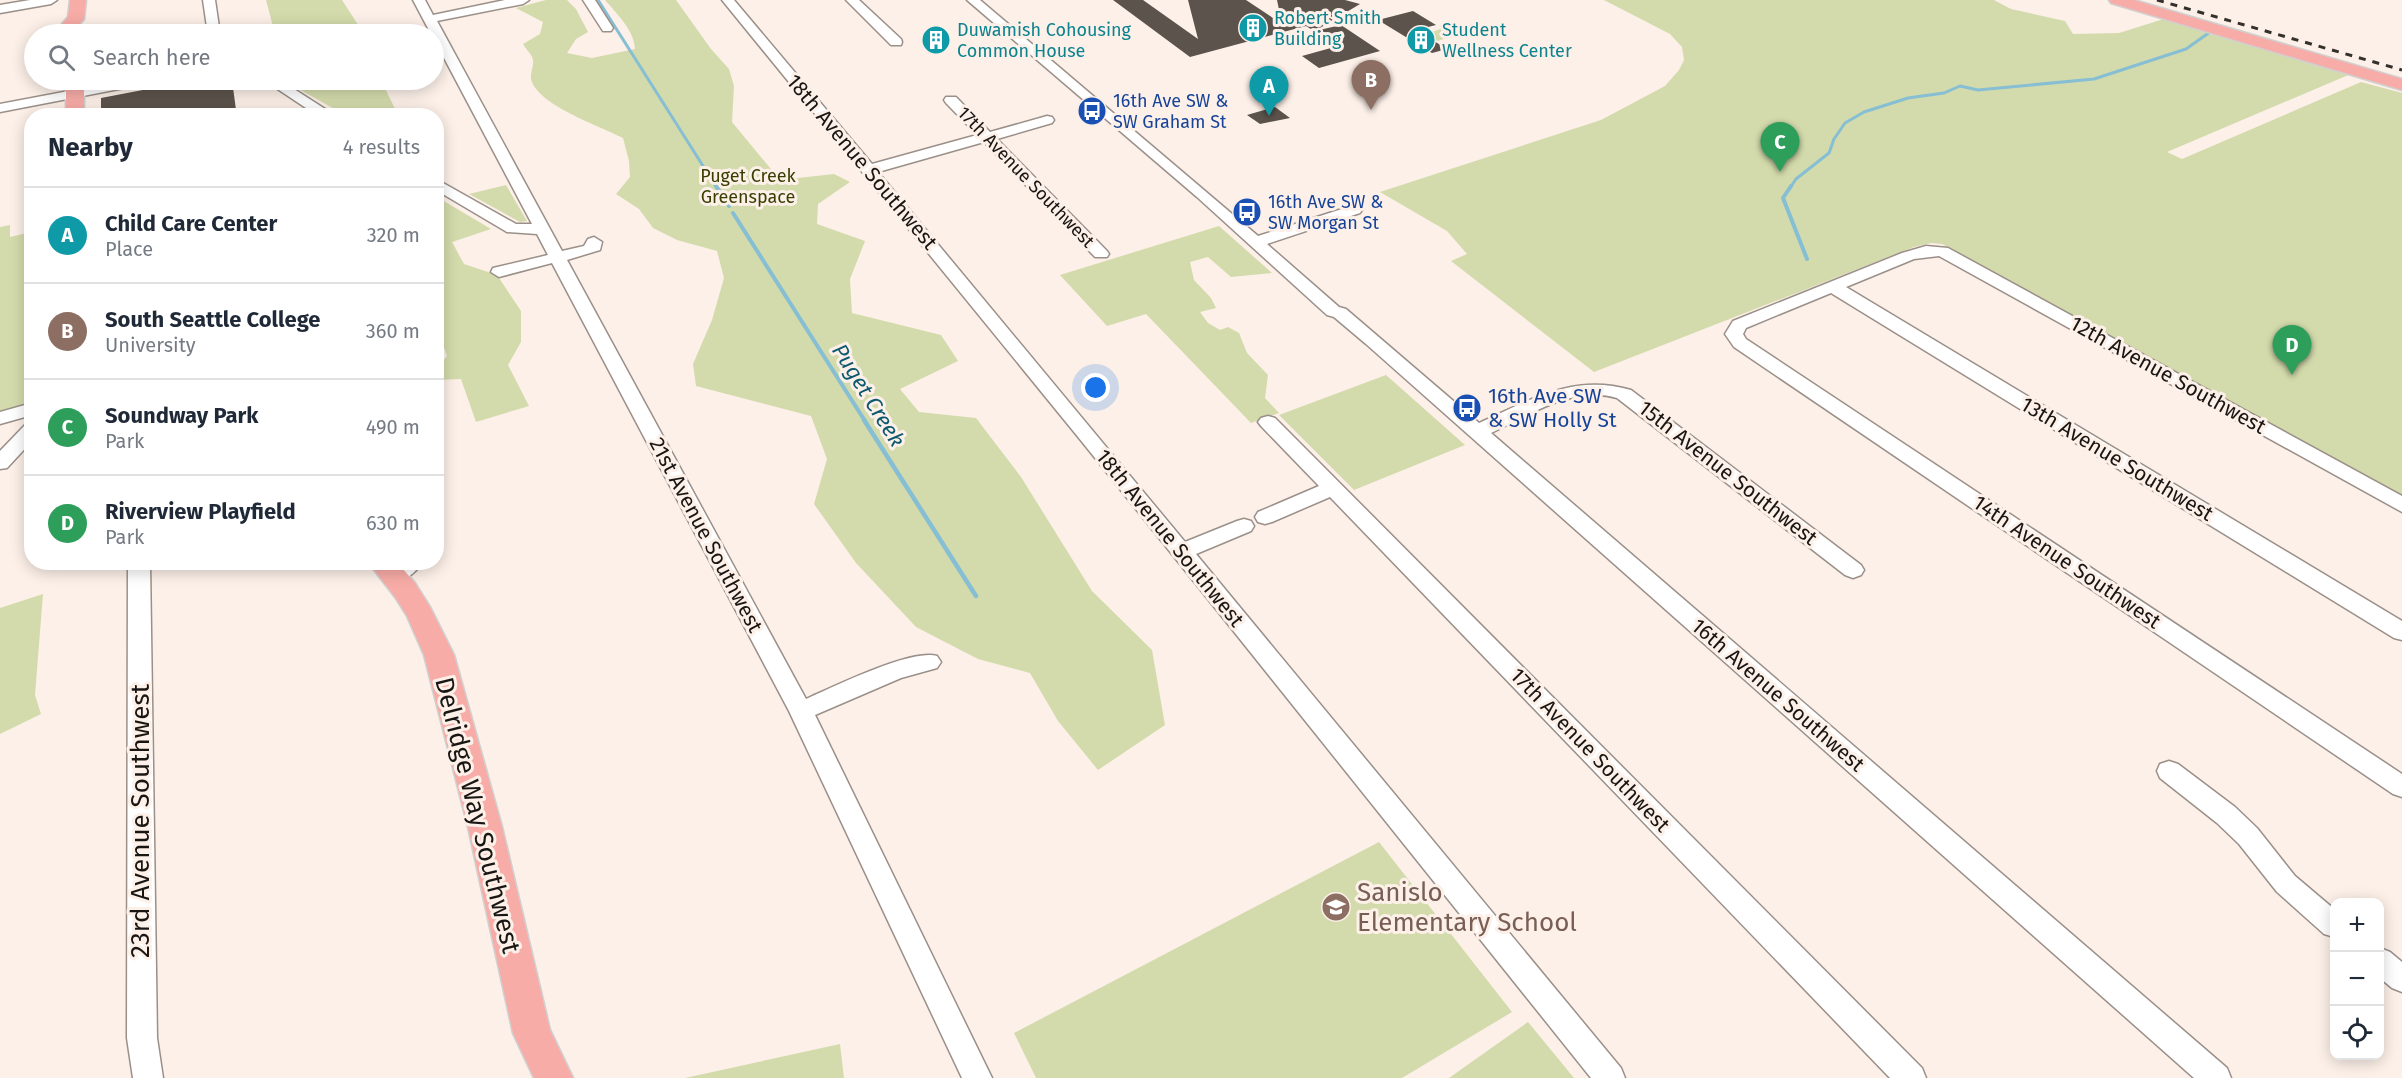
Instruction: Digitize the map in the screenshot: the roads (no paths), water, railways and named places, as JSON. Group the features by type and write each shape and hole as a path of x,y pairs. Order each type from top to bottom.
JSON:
{"main road":[{"path":"78,0 79,24"},
{"path":"2117,0 2402,85"},
{"path":"75,90 75,108"},
{"name":"Delridge Way Southwest","path":"397,570 439,655 484,827 532,1033 554,1078"}],"street":[{"path":"0,9 51,0"},
{"path":"209,0 213,24"},
{"name":"21st Avenue Southwest","path":"419,0 433,24"},
{"path":"430,19 523,0"},
{"path":"589,0 607,28"},
{"name":"18th Avenue Southwest","path":"728,0 1610,1078"},
{"path":"852,0 896,42"},
{"name":"16th Avenue Southwest","path":"973,0 1332,301 1339,308 1340,313 2216,1078"},
{"name":"16th Avenue Southwest","path":"989,0 1214,190 1261,240"},
{"name":"21st Avenue Southwest","path":"444,45 801,711 977,1078"},
{"path":"0,108 64,90"},
{"path":"287,90 316,108"},
{"name":"17th Avenue Southwest","path":"951,100 1101,254"},
{"path":"868,170 1047,120"},
{"path":"444,188 513,229 542,229"},
{"path":"1261,240 1354,210"},
{"path":"499,272 590,249 594,247 594,242"},
{"name":"12th Avenue Southwest","path":"1833,286 1908,256 1932,251 1954,257 2402,505"},
{"name":"14th Avenue Southwest","path":"1833,286 1739,325 1734,334 1740,343 2402,787"},
{"name":"13th Avenue Southwest","path":"1833,286 2402,632"},
{"name":"15th Avenue Southwest","path":"1477,432 1574,390 1608,387 1624,394 1853,570"},
{"path":"0,418 24,411"},
{"name":"17th Avenue Southwest","path":"1268,422 1911,1078"},
{"path":"0,463 24,438"},
{"path":"1265,517 1333,488"},
{"path":"1180,552 1244,526"},
{"name":"23rd Avenue Southwest","path":"139,570 142,1038 148,1078"},
{"path":"801,711 895,671 929,662"},
{"path":"2169,771 2226,815 2248,836 2286,884 2330,922"},
{"path":"2384,965 2402,979"}],"waterway":[{"name":"Puget Creek","path":"598,0 717,188"},
{"path":"1790,188 1796,179 1829,153 1834,139 1845,123 1864,112 1908,98 1944,93 1960,86 1978,90 2094,79 2186,49 2210,32"},
{"name":"Puget Creek","path":"716,186 729,206"},
{"path":"1791,186 1783,198 1807,259"},
{"name":"Puget Creek","path":"733,213 865,421"},
{"name":"Puget Creek","path":"864,420 976,596"}],"railway":[{"path":"2157,0 2402,70"}],"place":[{"name":"Robert Smith Building","path":"1253,28"},
{"name":"Duwamish Cohousing Common House","path":"936,40"},
{"name":"Student Wellness Center","path":"1421,40"},
{"name":"South Seattle College","path":"1371,110"},
{"name":"16th Ave SW & SW Graham St","path":"1092,111"},
{"name":"Child Care Center","path":"1269,116"},
{"name":"Soundway Park","path":"1780,172"},
{"name":"16th Ave SW & SW Morgan St","path":"1247,212"},
{"name":"Riverview Playfield","path":"2292,375"},
{"name":"16th Ave SW & SW Holly St","path":"1467,408"},
{"name":"Sanislo Elementary School","path":"1336,907"}],"park label":[{"name":"Puget Creek Greenspace","path":"748,186"}]}
